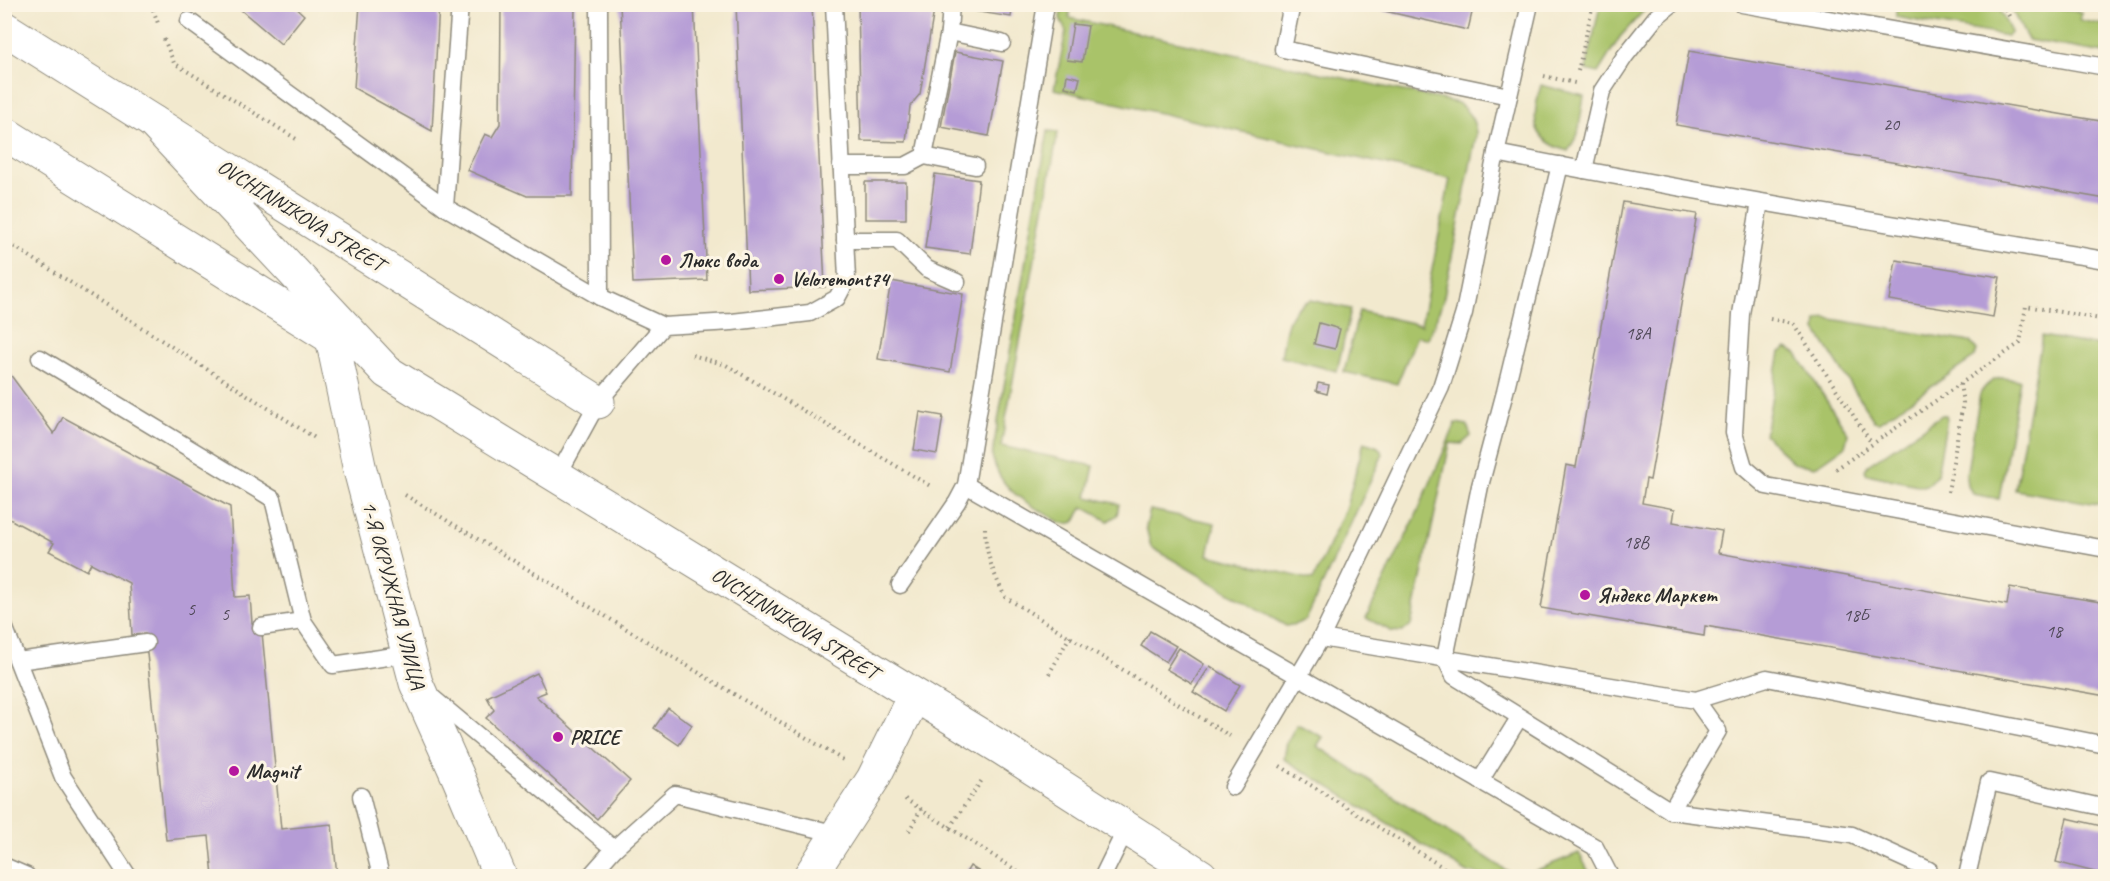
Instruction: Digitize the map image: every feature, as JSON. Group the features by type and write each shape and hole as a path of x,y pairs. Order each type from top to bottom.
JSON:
{"main road":[{"name":"OVCHINNIKOVA STREET","path":"4,28 598,402"},
{"name":"OVCHINNIKOVA STREET","path":"153,122 387,372 1004,749 1201,876"},
{"name":"1-Я ОКРУЖНАЯ УЛИЦА","path":"4,133 332,338 359,466 412,669 500,876"},
{"path":"810,876 873,779 914,696"}],"lane":[{"path":"445,207 460,4"},
{"path":"599,4 600,297"},
{"path":"189,21 445,207 600,297 663,326 732,322 810,313 837,298 847,279 834,4"},
{"path":"924,156 949,32 951,4"},
{"path":"900,585 957,502 966,485 1046,4"},
{"path":"1292,4 1283,49 1509,96"},
{"path":"1233,787 1321,638 1441,387 1464,313 1496,153 1530,4"},
{"path":"1584,170 1602,91 1625,56 1656,17 1672,4"},
{"path":"1742,4 2106,67"},
{"path":"949,32 1002,43"},
{"path":"1496,153 1760,202 2106,260"},
{"path":"841,166 905,166 924,156 975,166"},
{"path":"1560,165 1480,486 1445,658 1454,676 1671,811 1852,835 1929,870 1931,876"},
{"path":"1760,202 1741,314 1734,433 1744,467 1766,486 2106,549"},
{"path":"845,240 897,240 927,269 957,282"},
{"path":"557,477 598,402 663,326"},
{"path":"40,358 273,500 303,621 333,665 412,669 614,849"},
{"path":"966,485 1595,847 1610,876"},
{"path":"261,627 303,621"},
{"path":"4,626 63,777 128,876"},
{"path":"1321,638 1696,700 1767,678 2106,745"},
{"path":"18,661 146,643"},
{"path":"1671,811 1718,731 1696,700"},
{"path":"1480,781 1519,717"},
{"path":"1967,876 1989,782 2106,808"},
{"path":"590,876 614,849 675,794 837,834"},
{"path":"361,796 381,876"},
{"path":"1103,876 1126,828"},
{"path":"4,866 27,876"}],"path":[{"path":"151,4 174,63 304,144"},
{"path":"1515,70 1576,83 1593,4"},
{"path":"4,240 359,466 921,808 1025,876"},
{"path":"1801,493 2020,343 2026,306 2106,320"},
{"path":"1741,314 1793,323 1872,444"},
{"path":"649,343 726,365 985,519 985,543 989,563 1005,597 1456,876"},
{"path":"1943,519 1963,403 1960,384"},
{"path":"1049,674 1070,636"},
{"path":"950,826 1004,749"},
{"path":"909,831 921,808"}],"green space":[{"path":"1062,5 1071,5 1069,18 1458,103 1465,110 1473,121 1476,136 1443,301 1428,339 1417,336 1397,384 1344,372 1359,311 1421,325 1450,179 1054,89 1066,32 1060,18"},
{"path":"1600,5 1649,5 1620,37 1598,73 1586,70"},
{"path":"1896,5 1997,5 2011,32 2007,36 1896,17"},
{"path":"2009,5 2042,5 2082,12 2080,20 2105,25 2105,53 2028,40"},
{"path":"1541,85 1584,96 1578,134 1568,151 1546,141 1536,126 1536,108"},
{"path":"1048,131 1058,132 1001,446 1094,466 1087,497 1119,504 1117,515 1108,521 1083,507 1074,522 1067,524 1059,522 1009,489 996,469 992,456"},
{"path":"1310,300 1351,309 1337,371 1281,357 1291,316 1295,310"},
{"path":"1825,318 1970,342 1977,350 1975,357 1879,422 1874,421 1816,330 1817,321"},
{"path":"2042,336 2105,347 2106,488 2103,505 2015,490"},
{"path":"1787,348 1797,354 1848,434 1845,446 1815,467 1793,463 1765,434 1780,352"},
{"path":"2002,378 2020,380 1999,499 1973,494 1967,485 1966,477 1980,394 1990,383"},
{"path":"1942,415 1946,415 1947,418 1937,475 1929,484 1922,486 1867,474 1865,470 1868,465"},
{"path":"1456,423 1467,425 1471,436 1462,444 1450,443 1411,625 1402,632 1391,631 1366,618 1415,518"},
{"path":"1364,442 1378,447 1383,454 1306,620 1286,626 1151,547 1146,527 1150,510 1215,523 1208,555 1313,580 1346,507"},
{"path":"1297,724 1323,737 1317,746 1515,876 1480,876 1468,873 1284,759 1287,742"},
{"path":"1579,853 1591,876 1522,876"}],"building":[{"path":"234,4 292,4 304,15 281,44"},
{"path":"360,4 439,4 432,131 354,88"},
{"path":"501,4 575,4 572,196 527,196 467,170 485,134 492,137 500,124"},
{"path":"620,4 694,4 707,280 633,283"},
{"path":"736,4 812,4 825,287 748,290"},
{"path":"858,4 935,4 920,94 910,106 906,142 861,141"},
{"path":"967,4 1013,4 1011,17 966,10"},
{"path":"1354,4 1474,4 1468,30"},
{"path":"1073,24 1088,26 1082,62 1067,60"},
{"path":"1689,51 2106,122 2106,199 1676,125"},
{"path":"955,52 1003,61 989,136 941,127"},
{"path":"1067,75 1080,78 1077,90 1065,87"},
{"path":"935,174 979,180 970,254 925,248"},
{"path":"865,182 906,182 906,219 865,219"},
{"path":"1623,202 1697,214 1650,480 1646,479 1642,503 1675,509 1673,522 1722,531 1718,553 2007,605 2010,587 2106,603 2106,696 1705,626 1704,636 1541,608 1566,465 1576,467"},
{"path":"1896,260 2000,277 1993,317 1889,300"},
{"path":"891,281 963,294 950,372 878,359"},
{"path":"1319,323 1340,329 1335,349 1314,344"},
{"path":"4,366 54,434 63,417 230,507 235,597 250,596 252,623 261,622 281,829 332,824 337,876 213,876 209,836 166,840 145,634 132,635 129,583 91,563 87,571 49,551 54,543 4,516"},
{"path":"1318,383 1329,385 1327,394 1316,391"},
{"path":"920,412 943,416 937,454 914,450"},
{"path":"1150,631 1176,646 1166,662 1141,646"},
{"path":"1179,648 1204,664 1192,684 1166,669"},
{"path":"1210,666 1240,685 1224,711 1193,692"},
{"path":"537,673 546,692 536,696 630,781 597,819 486,718 494,710 487,697"},
{"path":"668,708 692,725 679,745 654,728"},
{"path":"2067,818 2106,827 2106,875 2056,862"},
{"path":"970,866 986,876 964,876"}],"place":[{"name":"Люкс вода","path":"666,260"},
{"name":"Veloremont74","path":"779,279"},
{"name":"Яндекс Маркет","path":"1585,595"},
{"name":"PRICE","path":"558,737"},
{"name":"Magnit","path":"234,771"}]}
